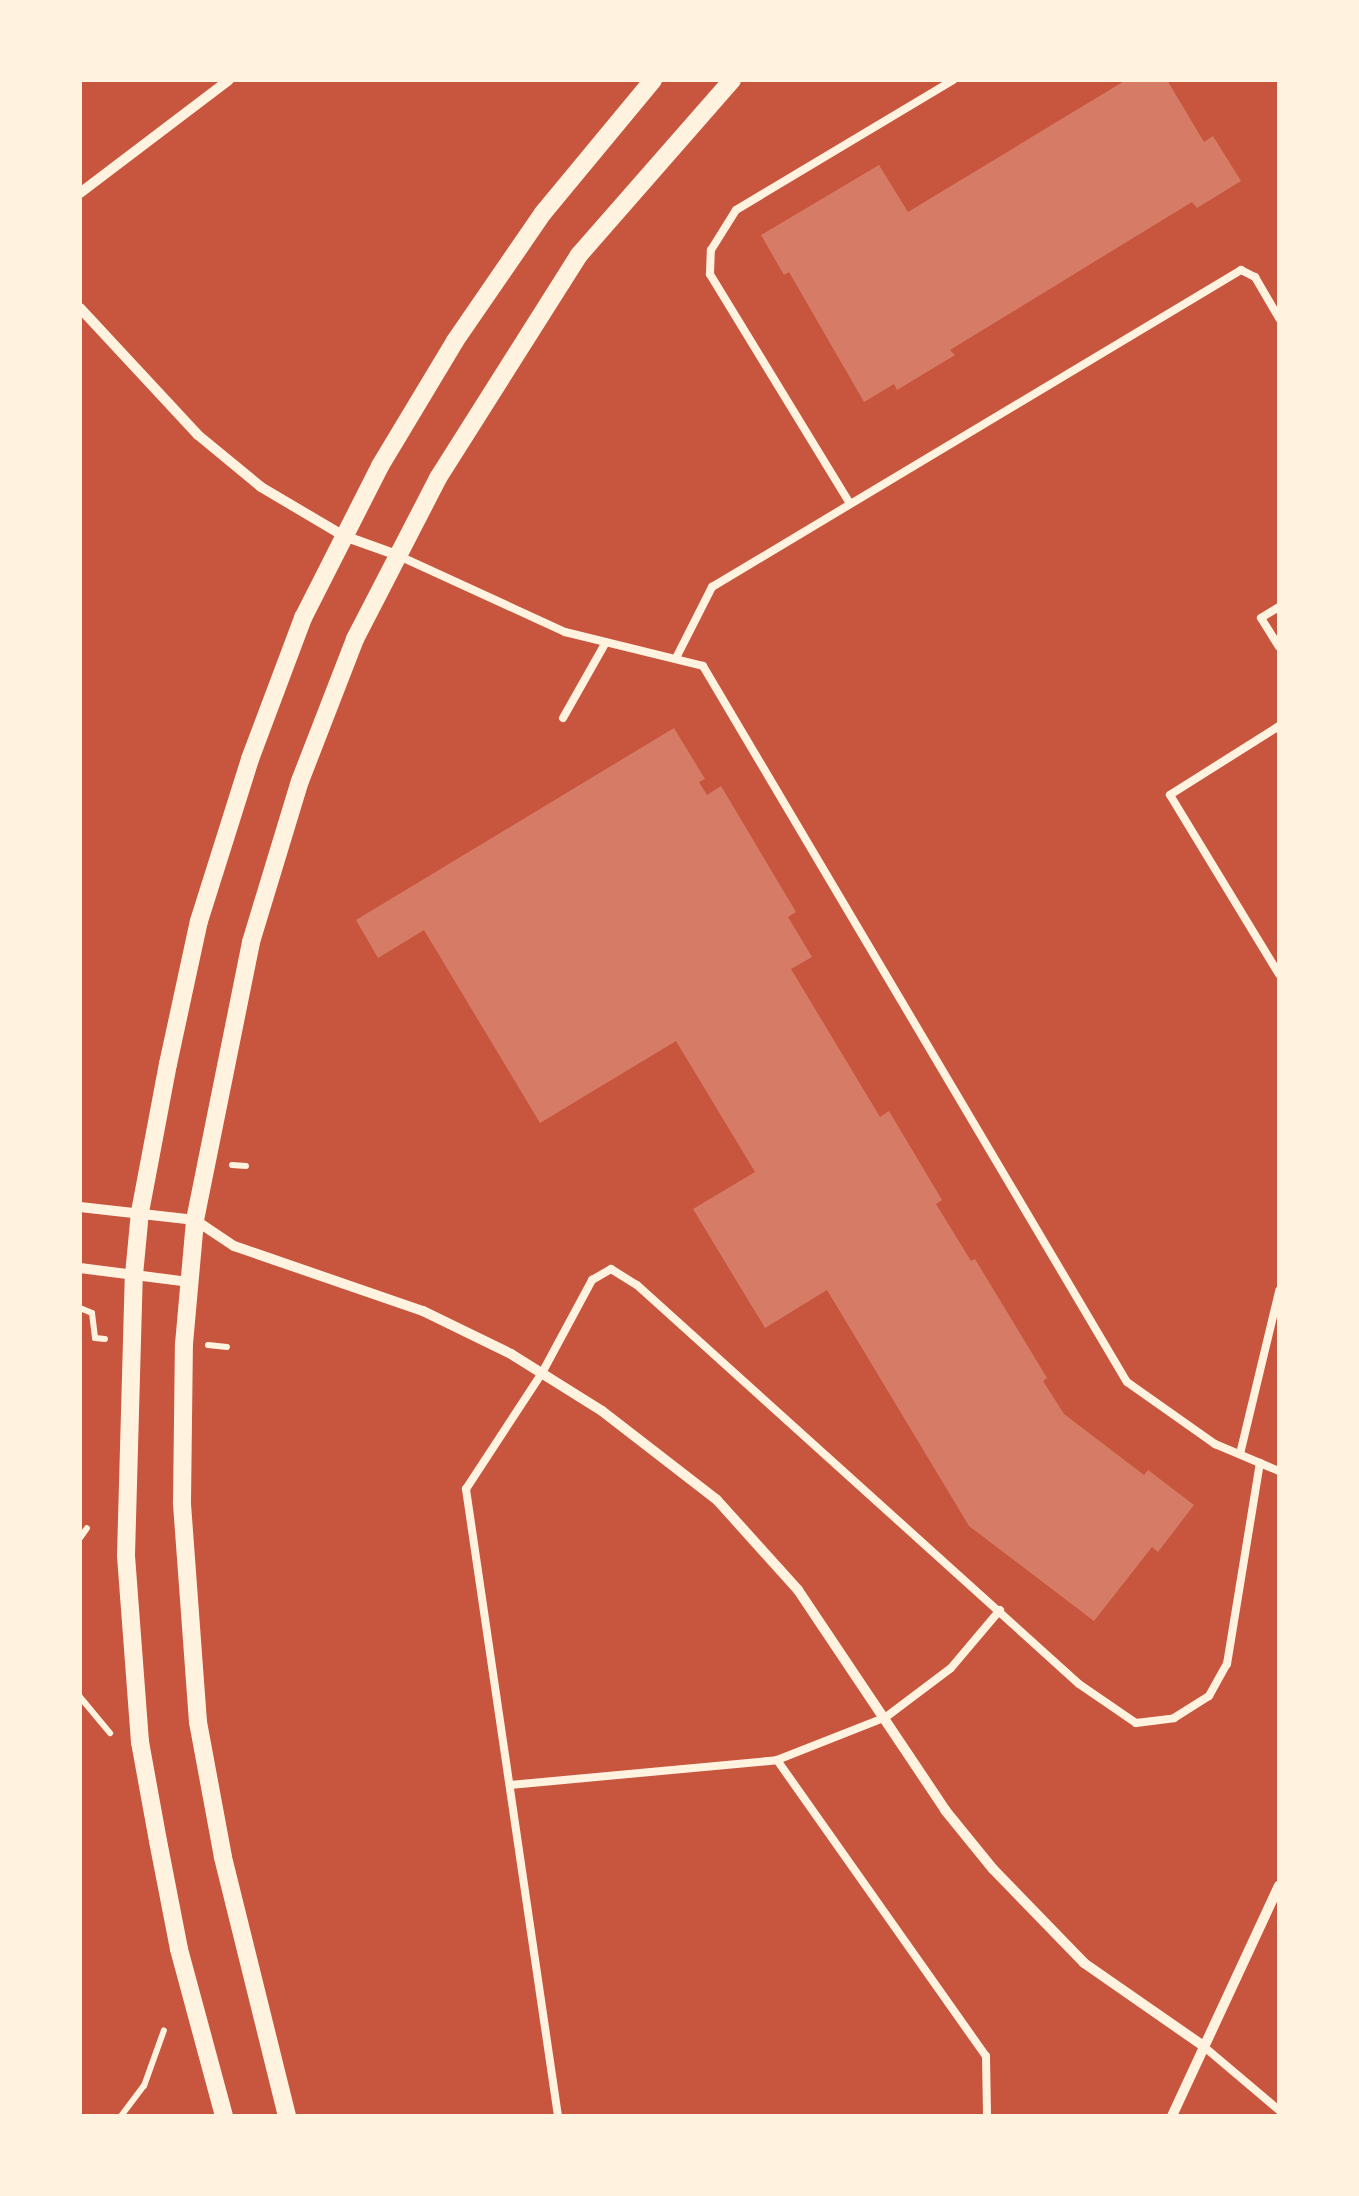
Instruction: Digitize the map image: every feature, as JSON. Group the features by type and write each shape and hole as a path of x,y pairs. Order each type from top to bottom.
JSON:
{"street":[{"path":"80,193 229,80"},
{"path":"224,2116 180,1950 140,1742 126,1556 134,1275 140,1212 199,921 250,759 302,618 380,466 456,341 544,214 653,80"},
{"path":"288,2116 222,1857 198,1722 182,1502 184,1344 196,1220 251,942 300,781 354,639 397,555 513,353 579,255 732,80"},
{"path":"80,308 198,434 261,487 344,536 397,555"},
{"path":"80,1207 196,1220 234,1246 423,1311 542,1373 602,1410 716,1500 798,1590 945,1810 993,1868 1084,1963 1202,2045"},
{"path":"80,1268 190,1282"},
{"path":"1172,2116 1279,1886"}],"lane":[{"path":"849,502 710,274 711,250 736,210 953,80"},
{"path":"676,658 712,587 1241,270 1255,277 1279,318"},
{"path":"397,555 565,632 703,666 1127,1382 1216,1444 1279,1471"},
{"path":"1279,607 1262,618 1279,647"},
{"path":"563,718 606,642"},
{"path":"1279,726 1170,795 1279,974"},
{"path":"558,2116 466,1490 542,1373 592,1280 612,1270 637,1285 1079,1684 1136,1723 1174,1718 1209,1696 1227,1664 1260,1462"},
{"path":"1240,1454 1279,1291"},
{"path":"510,1785 778,1760 886,1717 952,1668 1000,1610"},
{"path":"778,1760 986,2056 988,2116"},
{"path":"1202,2045 1279,2110"}],"path":[{"path":"80,1308 92,1313 95,1338 109,1339"},
{"path":"207,1345 227,1348"},
{"path":"80,1538 88,1528"},
{"path":"80,1697 111,1734"},
{"path":"121,2116 144,2086 164,2030"}],"building":[{"path":"1126,80 1167,80 1204,142 1213,136 1241,181 1197,208 1192,202 950,350 955,355 897,390 894,384 864,402 789,272 784,275 761,235 879,165 908,212"},
{"path":"674,728 705,779 699,782 707,795 721,786 796,912 788,917 812,957 791,969 880,1117 889,1111 942,1200 936,1204 971,1261 975,1259 1047,1378 1043,1381 1064,1414 1144,1475 1148,1470 1194,1505 1158,1552 1152,1547 1094,1621 969,1526 827,1290 765,1328 693,1209 755,1172 676,1041 540,1123 424,930 378,958 356,920"}]}
